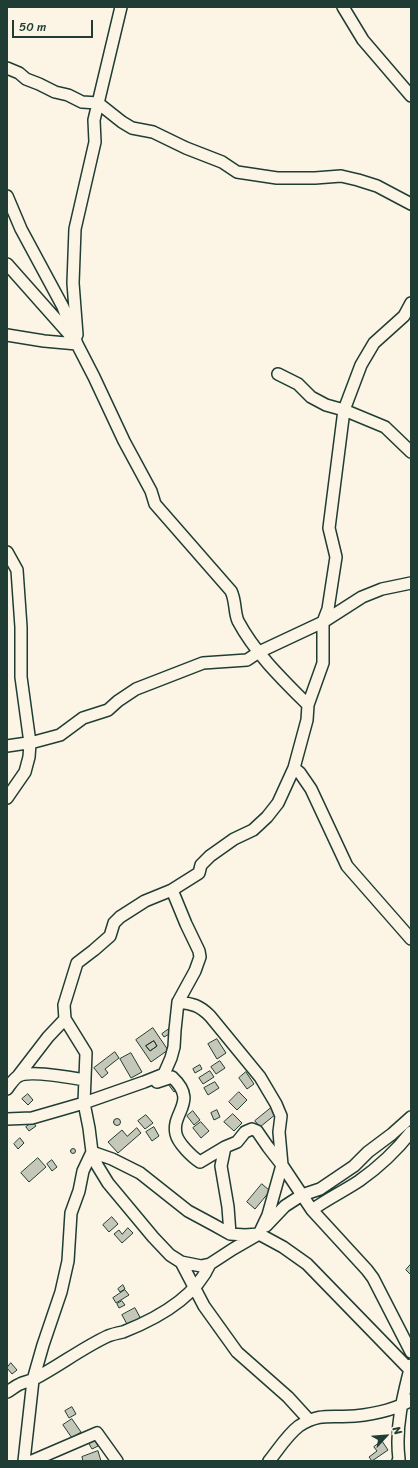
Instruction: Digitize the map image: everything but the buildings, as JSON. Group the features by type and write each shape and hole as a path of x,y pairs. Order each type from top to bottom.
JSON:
{"street":[{"path":"77,344 73,283 75,229 95,142 94,120 121,7"},
{"path":"343,7 363,40 411,96"},
{"path":"7,68 19,73 26,79 55,92 68,95 82,102 98,103 132,128 154,132 186,148 222,162 237,172 277,178 341,176 377,186 411,204"},
{"path":"7,196 21,229 63,307 77,344 94,376 124,442 151,491 155,504 231,591 234,598 238,620 259,652 274,670 308,705"},
{"path":"7,264 77,344"},
{"path":"411,303 404,316 374,343 361,365 344,410 329,528 336,557 328,609 323,622 323,663 308,705 307,720 294,768 278,803 267,817 252,830 234,839 210,856 201,865 199,873 172,890 145,901 120,917 114,923 110,936 77,963 64,1005 65,1019 86,1054 84,1103 92,1152 97,1165 108,1183 153,1237 170,1255 181,1262 201,1266 210,1264 259,1234 285,1206 302,1195 320,1189 354,1166 368,1152 411,1117"},
{"path":"7,335 44,341 77,344"},
{"path":"278,374 298,384 311,397 385,427 411,452"},
{"path":"7,552 17,570 21,627 21,677 30,742 26,772 7,798"},
{"path":"7,746 60,734 83,718 108,710 136,689 204,663 247,660 259,652 323,622 362,597 382,589 411,584"},
{"path":"294,768 300,773 311,788 347,866 411,939"},
{"path":"7,1119 32,1118 84,1103 164,1074 174,1047 174,1030 178,1002 195,971 200,957 199,951 172,890"},
{"path":"178,1002 201,1008 218,1025 260,1077 276,1104 281,1116 279,1132 282,1165 268,1215 259,1234"},
{"path":"7,1089 65,1019"},
{"path":"18,1076 32,1074 53,1075 85,1080"},
{"path":"144,1082 159,1082 172,1077 176,1081 184,1095 184,1102 177,1122 176,1135 189,1154 200,1162 225,1147 237,1142 245,1132 252,1129 257,1131 312,1210 373,1278 411,1350"},
{"path":"312,1210 377,1168 397,1149 411,1132"},
{"path":"225,1147 221,1166 228,1207 230,1234"},
{"path":"92,1152 112,1159 140,1173 188,1211 230,1234 259,1234 283,1247 307,1264 411,1369 406,1402 398,1432 398,1461"},
{"path":"24,1461 33,1380 61,1292 68,1261 71,1213 79,1191 83,1171 92,1152"},
{"path":"181,1262 204,1306 237,1352 288,1397 310,1420"},
{"path":"7,1392 18,1385 33,1380 85,1348 155,1316 183,1299 206,1274 210,1264"},
{"path":"269,1461 295,1429 319,1416 354,1416 406,1402"},
{"path":"32,1461 97,1433 117,1461"}]}
